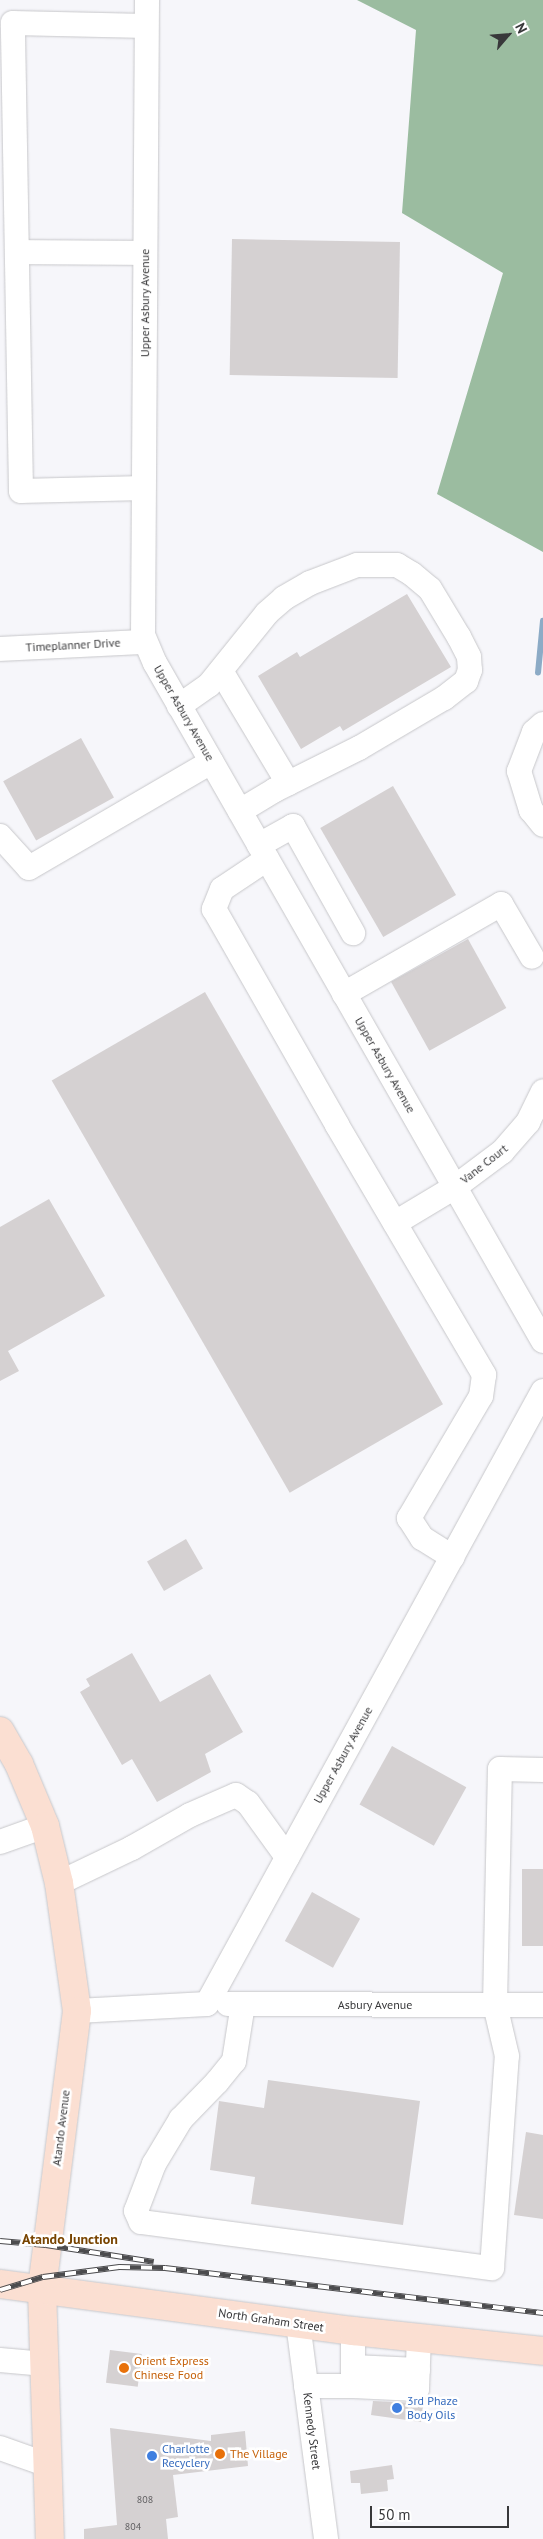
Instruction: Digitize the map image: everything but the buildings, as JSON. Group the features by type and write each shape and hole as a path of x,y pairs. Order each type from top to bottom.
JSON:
{"main road":[{"name":"Atando Avenue","path":"0,1731 19,1764 45,1826 59,1883 77,2011 42,2289 50,2539"},
{"name":"North Graham Street","path":"0,2284 353,2331 543,2352"}],"street":[{"name":"Upper Asbury Avenue","path":"147,0 143,626 146,642 155,663 179,706 543,1341"},
{"path":"144,488 21,491 13,23 146,26"},
{"path":"17,252 145,253"},
{"path":"179,706 209,685 267,613 284,598 310,583 357,565 397,565 412,574 430,589 460,637 469,657 470,670 466,681 444,698 359,748 288,783 240,811"},
{"name":"Timeplanner Drive","path":"0,648 146,642"},
{"path":"221,671 288,783"},
{"path":"543,724 534,732 519,771 531,810 543,825"},
{"path":"0,836 29,868 211,762"},
{"path":"353,934 293,826 222,889 214,909 394,1223 484,1375 481,1396 409,1518 422,1538 452,1557"},
{"path":"344,994 501,904 532,957"},
{"name":"Vane Court","path":"394,1223 455,1187 492,1161 518,1136 533,1114 543,1091"},
{"name":"Upper Asbury Avenue","path":"207,2004 543,1391"},
{"path":"243,2004 234,2061 217,2082 181,2119 154,2164 136,2212 141,2222 492,2268 507,2056 495,2005 500,1769 543,1770"},
{"path":"59,1883 132,1848 190,1815 236,1795 248,1804 287,1857"},
{"path":"0,1842 45,1826"},
{"path":"77,2011 207,2004"},
{"name":"Asbury Avenue","path":"207,2004 543,2005"},
{"name":"Kennedy Street","path":"298,2323 326,2539"},
{"path":"353,2331 353,2376"},
{"path":"306,2386 353,2376 418,2370 419,2338"},
{"path":"0,2360 45,2364"},
{"path":"0,2448 48,2465"}],"green space":[{"path":"357,0 543,0 543,552 437,494 503,273 402,213 416,30"}],"waterway":[{"path":"538,673 543,621"}],"railway":[{"path":"0,2241 46,2245 154,2262"},
{"path":"0,2290 43,2277 119,2267 165,2268 543,2313"}],"place":[{"name":"Orient Express Chinese Food","path":"124,2368"},
{"name":"3rd Phaze Body Oils","path":"397,2408"},
{"name":"The Village","path":"220,2454"},
{"name":"Charlotte Recyclery","path":"152,2456"}],"district":[{"name":"Atando Junction","path":"70,2239"}]}
